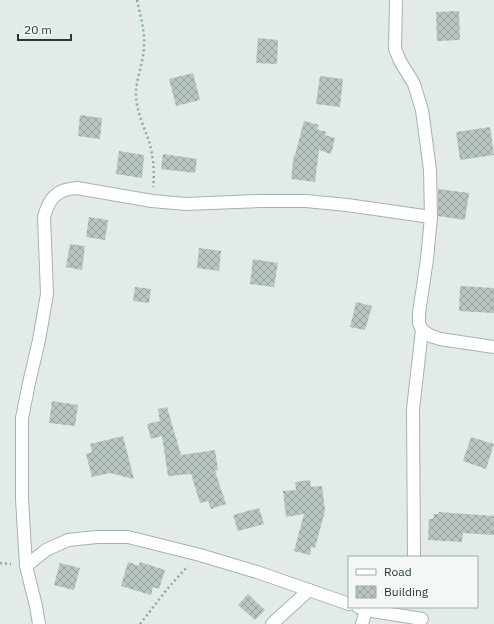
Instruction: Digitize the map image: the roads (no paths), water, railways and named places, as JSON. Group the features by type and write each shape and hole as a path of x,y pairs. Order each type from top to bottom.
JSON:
{"street":[{"path":"396,0 395,49 400,61 414,84 422,110 430,170 431,217 419,313 419,323 422,330 413,409 414,556"},
{"path":"39,624 26,566 22,499 22,418 39,340 47,294 44,217 47,207 54,196 66,189 77,188 152,202 186,204 306,201 347,205 431,217"},
{"path":"422,330 431,336 440,339 494,347"},
{"path":"26,566 46,550 68,540 97,537 128,537 200,555 348,604"},
{"path":"272,624 309,590"},
{"path":"362,624 362,608 425,621"},
{"path":"418,608 425,621"}]}
